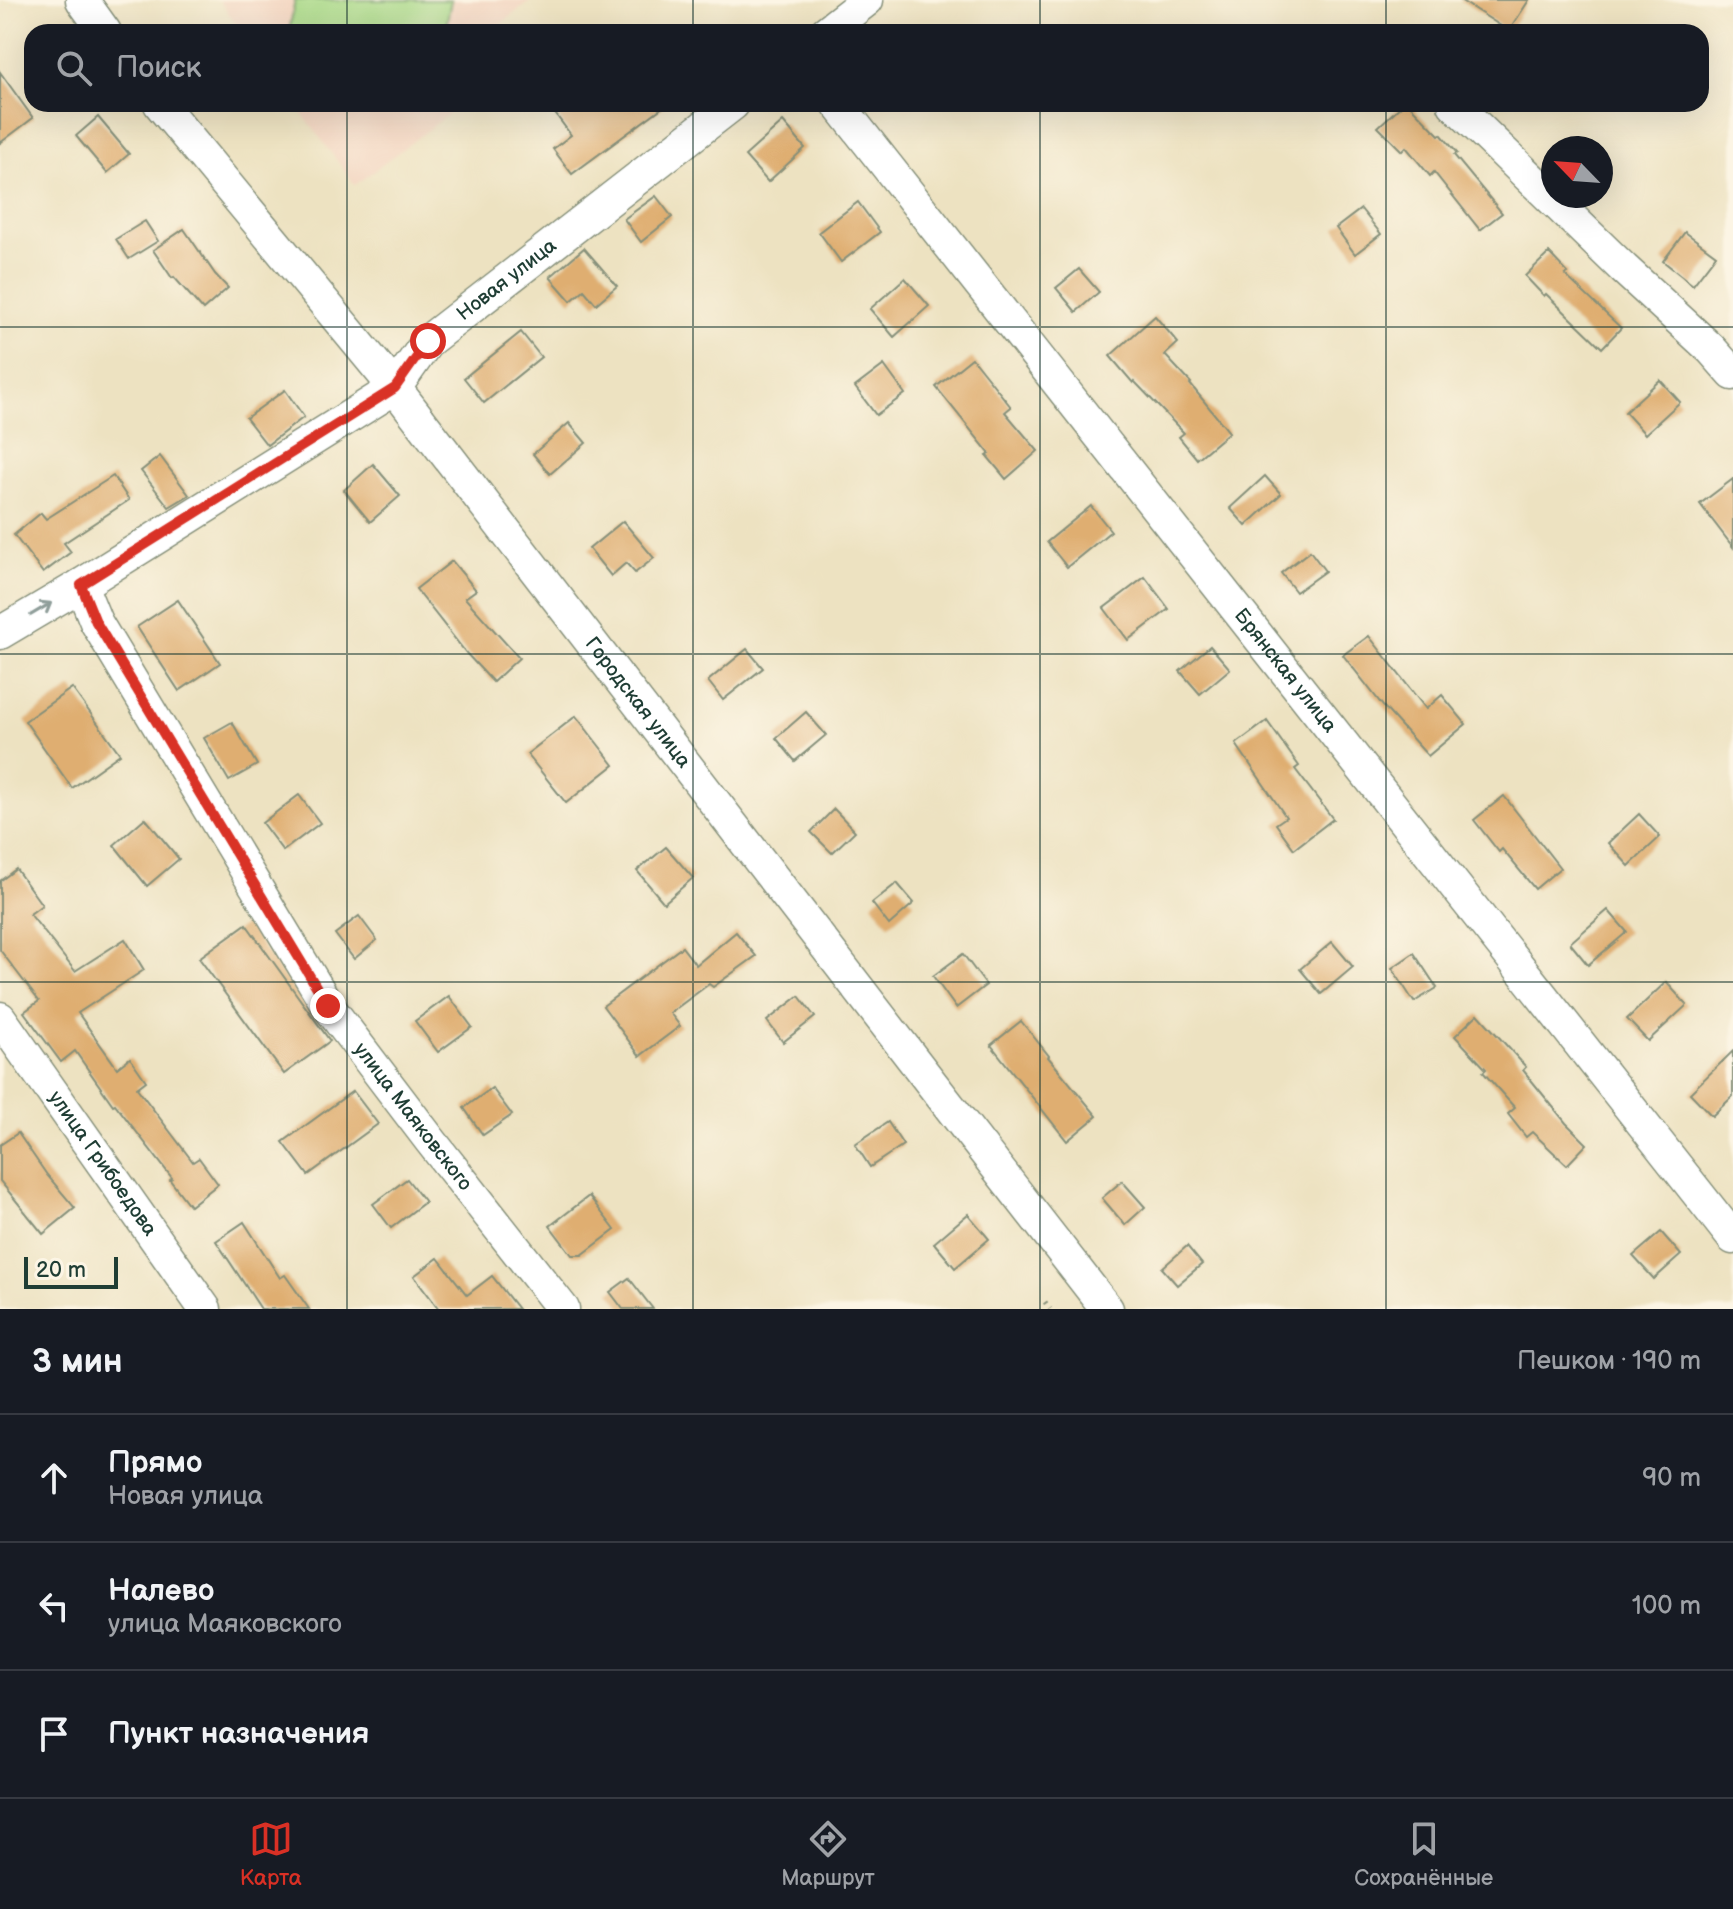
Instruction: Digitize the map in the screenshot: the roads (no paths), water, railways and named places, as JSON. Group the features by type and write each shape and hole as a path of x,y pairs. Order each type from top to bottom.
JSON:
{"street":[{"path":"82,0 99,24"},
{"path":"836,24 867,0"},
{"name":"Городская улица","path":"167,112 395,388 1107,1309"},
{"name":"Новая улица","path":"0,633 395,388 428,341 723,112"},
{"name":"Брянская улица","path":"844,112 1733,1238"},
{"path":"1462,112 1624,269 1722,339 1733,374"},
{"name":"улица Маяковского","path":"81,585 96,622 328,1006 563,1309"},
{"name":"улица Грибоедова","path":"0,1018 205,1309"}]}
